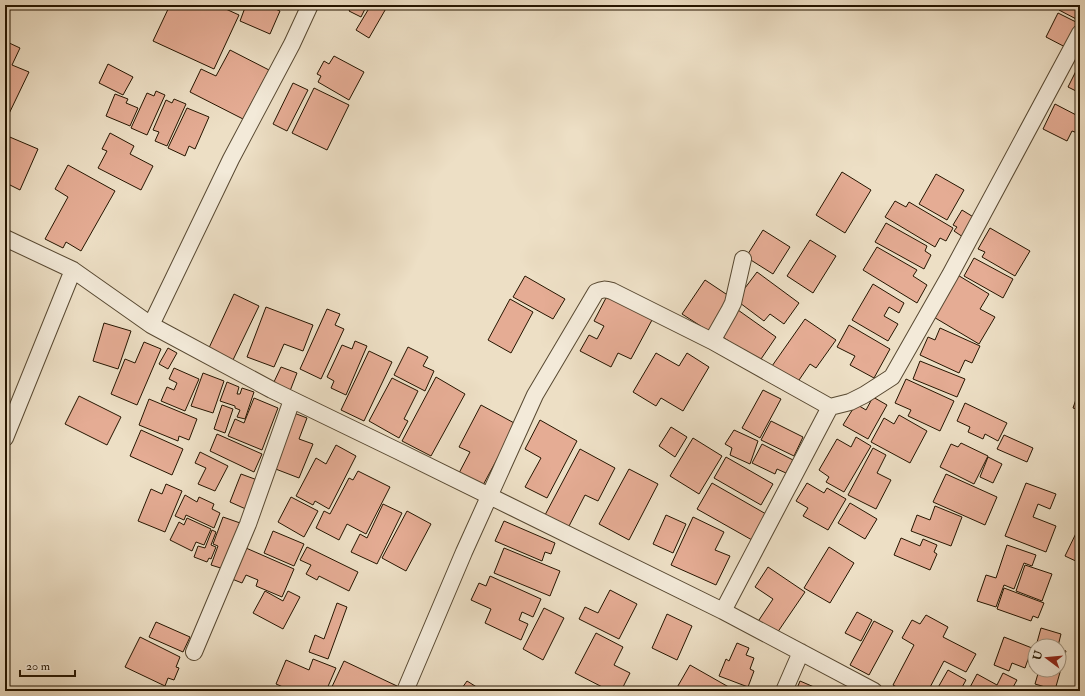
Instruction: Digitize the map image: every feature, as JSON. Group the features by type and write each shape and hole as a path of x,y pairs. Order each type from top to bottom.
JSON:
{"street":[{"path":"151,325 231,159 292,44 310,5"},
{"path":"405,691 464,552 535,395 596,292 604,289 612,291 712,341 830,407 850,402 864,395 892,377 950,275 1080,33"},
{"path":"5,238 73,270 151,325 272,390 723,611 874,691"},
{"path":"712,341 733,303 743,259"},
{"path":"5,438 73,270"},
{"path":"194,652 248,524 292,400"},
{"path":"723,611 830,407"},
{"path":"784,691 801,652"}],"building":[{"path":"170,5 217,5 239,15 214,69 153,41"},
{"path":"246,5 266,5 280,11 270,34 240,21"},
{"path":"352,5 367,5 361,17 349,11"},
{"path":"371,5 388,5 369,38 356,30"},
{"path":"1062,5 1080,5 1080,21 1059,10"},
{"path":"1058,13 1080,24 1080,27 1069,49 1046,37"},
{"path":"5,41 20,48 12,65 29,72 5,122"},
{"path":"230,50 269,70 243,119 190,92 201,69 216,76"},
{"path":"334,56 364,72 349,100 318,82 321,76 317,74 324,61 329,64"},
{"path":"108,64 133,77 123,95 99,83"},
{"path":"1078,67 1080,68 1080,93 1068,87"},
{"path":"293,83 308,90 287,131 273,124"},
{"path":"314,88 349,105 327,150 292,133"},
{"path":"156,91 165,95 147,135 131,128 147,93 154,96"},
{"path":"115,94 128,99 126,103 138,108 130,126 106,116"},
{"path":"174,99 186,104 167,146 155,141 159,132 153,130 166,100 172,103"},
{"path":"1055,104 1080,117 1080,134 1072,131 1067,141 1043,129"},
{"path":"187,108 209,117 195,149 189,146 185,156 168,148"},
{"path":"110,133 134,146 130,154 153,166 141,190 98,168 107,151 102,149"},
{"path":"5,135 38,149 20,190 6,183 5,184"},
{"path":"68,165 115,191 81,251 66,242 63,248 45,239 68,197 55,189"},
{"path":"842,172 871,190 845,233 816,215"},
{"path":"936,174 964,190 947,220 919,204"},
{"path":"895,201 906,207 909,202 953,228 946,241 940,238 935,247 885,217"},
{"path":"962,210 975,218 963,237 954,231 957,227 953,225"},
{"path":"886,223 927,246 925,251 931,255 924,269 875,242"},
{"path":"990,228 1030,251 1015,276 982,257 985,252 978,249"},
{"path":"763,230 790,247 773,274 746,257"},
{"path":"810,240 836,256 813,293 787,276"},
{"path":"877,247 917,270 913,276 927,285 917,303 863,270"},
{"path":"974,258 1013,279 1003,298 964,276"},
{"path":"757,272 799,303 784,324 770,314 764,321 736,300"},
{"path":"956,274 989,294 980,309 995,317 979,344 932,316"},
{"path":"525,276 565,299 553,319 513,297"},
{"path":"705,280 732,298 710,332 682,314"},
{"path":"873,284 904,303 899,313 889,307 884,316 898,324 888,341 852,320"},
{"path":"234,294 259,306 232,362 208,350"},
{"path":"607,296 652,320 631,359 618,353 611,367 580,351 589,335 597,339 604,326 594,321"},
{"path":"510,299 533,312 511,353 488,340"},
{"path":"266,307 313,325 303,351 284,344 274,367 247,357"},
{"path":"327,309 340,314 335,325 344,329 321,379 300,369"},
{"path":"738,310 776,337 759,362 720,335"},
{"path":"805,319 836,340 816,368 810,364 797,383 772,366"},
{"path":"104,323 131,331 118,369 93,361"},
{"path":"849,325 890,349 874,378 850,365 855,356 837,347"},
{"path":"940,328 980,346 972,363 965,360 959,373 920,355 928,337 935,340"},
{"path":"355,341 367,346 346,395 331,388 334,381 327,377 342,345 352,349"},
{"path":"144,342 161,349 137,405 111,394 125,359 135,363"},
{"path":"408,347 428,357 423,366 434,371 425,391 394,375"},
{"path":"168,348 177,353 168,369 159,364"},
{"path":"369,351 392,362 364,421 341,410"},
{"path":"656,353 679,366 687,353 709,367 683,411 661,398 656,406 633,392"},
{"path":"920,361 965,379 957,397 913,379"},
{"path":"281,367 297,373 290,391 273,384"},
{"path":"174,368 199,379 185,411 161,401 167,387 174,390 177,383 169,379"},
{"path":"203,373 224,381 213,413 191,406"},
{"path":"436,377 465,394 431,456 402,441"},
{"path":"392,378 418,391 404,419 408,421 399,438 369,421"},
{"path":"906,379 954,401 940,431 908,416 911,410 895,403"},
{"path":"227,382 239,387 237,394 240,394 242,388 254,392 245,419 237,417 240,410 235,408 235,406 220,401"},
{"path":"1080,388 1080,410 1073,408"},
{"path":"763,390 781,399 760,438 742,428"},
{"path":"79,396 121,417 107,445 65,424"},
{"path":"873,397 887,405 868,439 843,425 856,404 866,410"},
{"path":"254,398 278,408 262,450 228,436 235,419 244,423"},
{"path":"149,399 197,419 189,440 179,436 178,441 139,425"},
{"path":"965,403 1007,423 998,441 985,434 983,439 968,432 970,427 957,421"},
{"path":"222,405 233,409 225,433 214,429"},
{"path":"481,405 516,424 482,487 458,475 470,452 459,447"},
{"path":"294,413 307,418 299,439 313,444 299,478 273,468"},
{"path":"899,415 927,431 910,463 871,442 884,418 894,424"},
{"path":"540,420 577,441 547,498 525,487 541,458 525,449"},
{"path":"771,421 803,437 794,456 761,440"},
{"path":"671,427 687,437 675,457 659,446"},
{"path":"141,430 183,449 172,475 130,456"},
{"path":"734,430 758,441 750,464 730,455 732,448 725,444"},
{"path":"217,434 262,454 254,472 210,451"},
{"path":"1004,435 1033,448 1027,462 997,449"},
{"path":"856,437 871,446 844,492 826,482 829,477 819,470 837,439 851,447"},
{"path":"693,438 722,456 699,494 670,476"},
{"path":"961,443 988,456 974,484 940,467 951,444 958,447"},
{"path":"762,444 793,460 786,473 777,469 775,474 752,463"},
{"path":"336,445 356,456 329,509 315,501 313,505 296,496 316,458 326,464"},
{"path":"873,448 886,455 877,473 891,480 876,509 848,495"},
{"path":"580,449 615,468 598,501 585,495 568,528 545,515"},
{"path":"200,452 228,466 215,491 198,484 206,468 195,463"},
{"path":"726,457 773,484 761,505 714,478"},
{"path":"988,457 1002,464 993,483 980,477"},
{"path":"629,469 658,484 629,540 599,524"},
{"path":"358,471 390,487 366,534 347,524 339,540 316,528 324,511 330,514 349,478 353,480"},
{"path":"241,474 260,481 248,510 230,502"},
{"path":"946,474 997,497 985,525 933,502"},
{"path":"712,483 766,514 752,540 697,509"},
{"path":"807,483 824,493 827,488 846,499 828,530 803,516 808,508 796,501"},
{"path":"1026,483 1056,494 1050,509 1038,504 1033,517 1056,526 1046,552 1005,536"},
{"path":"166,484 182,491 165,532 138,521 151,489 162,494"},
{"path":"185,495 197,502 199,497 214,504 212,509 220,513 214,528 186,515 184,520 175,516"},
{"path":"291,497 318,511 304,537 278,522"},
{"path":"850,503 877,519 865,539 838,523"},
{"path":"383,504 402,513 377,564 351,552 360,534 367,538"},
{"path":"935,506 962,517 951,546 911,531 917,515 930,520"},
{"path":"407,511 431,524 406,571 382,558"},
{"path":"666,515 686,524 673,553 653,544"},
{"path":"223,517 243,524 227,570 211,565 218,546 213,544"},
{"path":"693,517 724,532 715,550 730,556 716,585 671,565"},
{"path":"187,518 211,529 204,545 196,542 192,551 170,540 179,522 184,525"},
{"path":"504,521 555,543 551,554 545,552 542,561 495,541"},
{"path":"1080,525 1080,563 1065,556"},
{"path":"212,530 216,532 211,545 216,547 211,559 209,558 207,562 194,557 198,546 205,548"},
{"path":"273,531 304,544 294,566 264,553"},
{"path":"901,538 920,546 923,539 937,545 934,552 937,554 930,570 894,555"},
{"path":"1007,545 1036,555 1032,566 1024,563 1014,589 1004,585 996,607 977,601 986,575 996,578"},
{"path":"307,547 358,572 349,591 319,576 317,580 306,574 311,565 300,560"},
{"path":"829,547 854,563 830,603 804,588"},
{"path":"246,548 294,569 282,597 256,586 258,580 246,575 242,583 232,579"},
{"path":"504,548 560,571 550,596 494,573"},
{"path":"1025,565 1052,574 1042,601 1016,591"},
{"path":"768,567 805,592 775,636 757,623 773,599 755,587"},
{"path":"490,576 541,599 533,617 522,612 519,620 528,624 521,640 485,623 491,609 471,600 479,583 486,586"},
{"path":"1004,588 1044,603 1038,618 1033,616 1031,621 997,609"},
{"path":"610,590 637,604 619,639 579,619 585,607 598,613"},
{"path":"265,591 283,601 288,591 300,597 283,629 253,613"},
{"path":"337,603 347,607 328,659 309,652 315,635 324,639"},
{"path":"544,608 564,618 543,660 523,649"},
{"path":"857,612 872,620 861,641 845,633"},
{"path":"667,614 692,626 677,660 652,648"},
{"path":"926,615 948,627 943,637 976,654 966,672 944,661 928,691 904,691 893,685 914,645 902,638 912,620 920,624"},
{"path":"874,621 893,631 869,675 850,665"},
{"path":"156,622 190,637 183,652 149,637"},
{"path":"1041,628 1061,634 1060,638 1038,638"},
{"path":"596,633 623,647 614,665 630,673 621,691 610,691 575,673"},
{"path":"140,637 180,657 176,667 179,668 174,680 168,678 165,686 125,667"},
{"path":"1004,637 1027,646 1027,662 1025,668 1012,663 1009,671 994,665"},
{"path":"737,643 749,648 746,655 754,658 750,669 754,671 748,687 719,676 726,659 729,661"},
{"path":"313,659 336,668 326,691 292,691 276,684 286,660 309,670"},
{"path":"344,661 397,686 394,691 330,691"},
{"path":"690,665 734,690 699,691 691,687 689,691 675,691"},
{"path":"948,670 966,680 960,691 936,691"},
{"path":"1003,673 1017,680 1011,691 968,691 977,674 997,685"},
{"path":"1037,678 1058,678 1055,690 1035,684"},
{"path":"467,681 483,691 460,691"},
{"path":"800,681 821,690 821,691 796,691"},
{"path":"125,687 139,691 124,691"}]}
